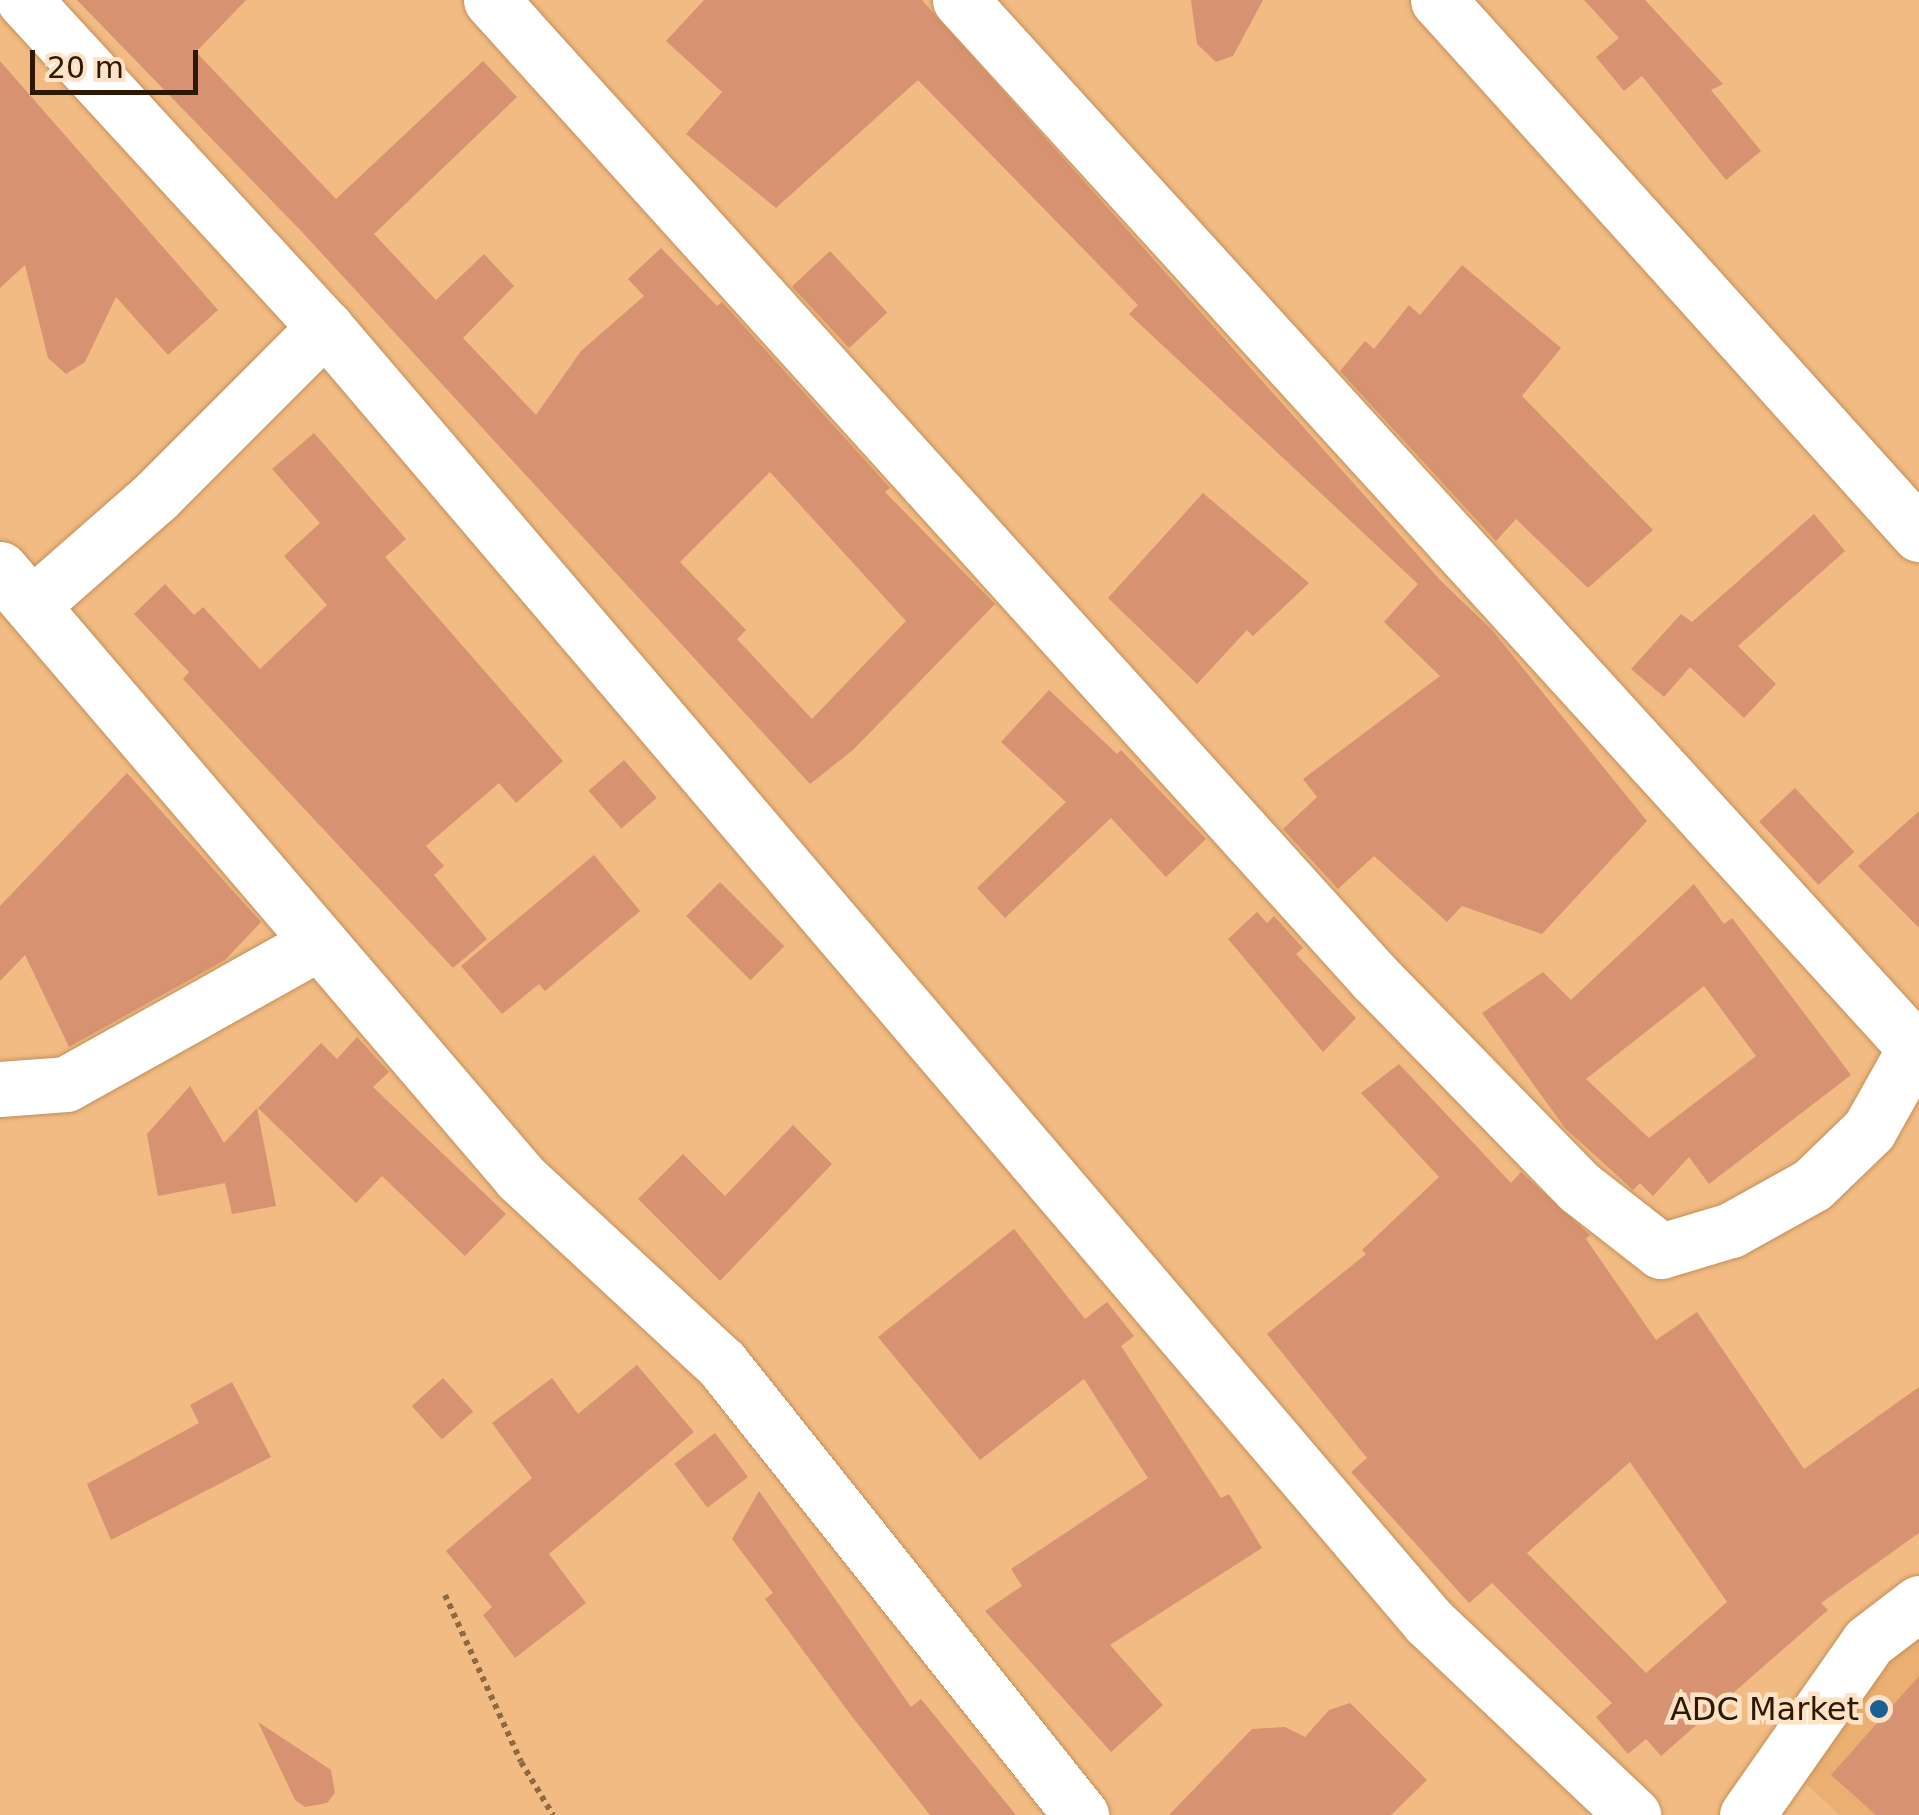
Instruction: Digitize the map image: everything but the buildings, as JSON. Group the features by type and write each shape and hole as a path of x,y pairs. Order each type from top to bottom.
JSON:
{"street":[{"path":"24,0 325,327 1428,1622 1633,1815"},
{"path":"491,0 1376,980 1580,1187 1662,1251 1732,1230 1812,1185 1869,1130 1914,1048 960,0"},
{"path":"1438,0 1919,534"},
{"path":"325,327 156,496 16,587 317,944 521,1178 721,1362 1081,1815"},
{"path":"0,1089 66,1084 317,944"},
{"path":"1747,1815 1868,1642 1919,1603"}],"path":[{"path":"445,1595 521,1762 553,1815"}],"shaded area":[{"name":"ADC Market","path":"1919,1619 1919,1815 1840,1815 1794,1773"}],"place":[{"name":"ADC Market","path":"1879,1709"}]}
